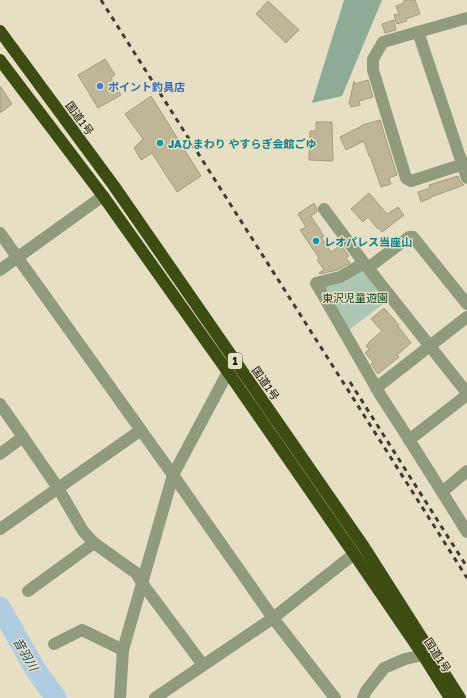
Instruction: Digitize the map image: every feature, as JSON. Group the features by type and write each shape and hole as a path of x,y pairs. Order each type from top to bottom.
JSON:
{"highway":[{"name":"国道1号","path":"0,31 114,186 364,547 460,698"},
{"name":"国道1号","path":"0,60 102,196 228,372 354,554 450,698"}],"street":[{"path":"465,164 411,181 406,178 372,70 373,58 383,42 467,18"},
{"path":"418,32 465,164 467,178"},
{"path":"0,270 102,196"},
{"path":"324,209 467,394 409,440"},
{"path":"0,232 273,618 335,698"},
{"path":"467,304 413,237 409,237 366,265 342,276 316,283 376,388 467,531"},
{"path":"376,388 467,317"},
{"path":"120,698 123,650 173,475 228,372"},
{"path":"0,404 58,488 83,531 94,543 136,573 203,665"},
{"path":"0,529 141,430"},
{"path":"0,454 24,437"},
{"path":"442,492 467,471"},
{"path":"28,591 94,543"},
{"path":"155,698 273,618 354,554"},
{"path":"54,644 82,630 123,650"},
{"path":"363,698 366,691 384,668 405,659 423,656"}],"green space":[{"path":"344,0 382,0 342,96 312,103"},
{"name":"東沢児童遊園","path":"361,268 387,301 349,330 322,283"}],"building":[{"path":"404,0 415,0 420,14 406,19 407,21 397,24 394,15 399,14 396,6 404,3"},
{"path":"268,1 299,30 286,43 256,14"},
{"path":"394,20 396,30 385,33 382,24"},
{"name":"ポイント釣具店","path":"105,59 115,75 111,78 121,95 98,108 78,75"},
{"path":"368,80 373,97 359,101 360,105 351,107 349,104 354,81 354,84"},
{"path":"0,86 12,104 0,113"},
{"name":"JAひまわり やすらぎ会館ごゆ","path":"151,96 201,176 177,192 152,153 141,160 134,148 143,139 125,114"},
{"path":"380,120 397,175 389,178 391,184 381,187 364,141 346,150 340,137 362,125"},
{"path":"316,122 332,122 333,161 309,160 310,131 316,131"},
{"path":"458,176 464,185 421,202 418,192 430,188 429,185"},
{"path":"369,193 387,214 398,207 404,215 382,232 368,217 363,222 351,209"},
{"path":"314,203 317,208 317,212 311,216 324,236 321,237 331,252 341,245 349,256 346,258 350,263 337,270 320,274 319,273 324,270 317,260 319,258 300,230 306,227 298,214"},
{"path":"384,308 399,325 398,326 411,343 397,355 399,357 378,374 371,364 373,362 365,353 369,349 366,346 369,342 382,331 371,319"}],"waterway":[{"name":"音羽川","path":"0,607 35,669 56,698"}],"railway":[{"path":"101,0 467,578"},
{"path":"350,382 467,567"}],"place":[{"name":"ポイント釣具店","path":"100,86"},
{"name":"JAひまわり やすらぎ会館ごゆ","path":"160,143"},
{"name":"レオパレス当座山","path":"316,241"}]}
